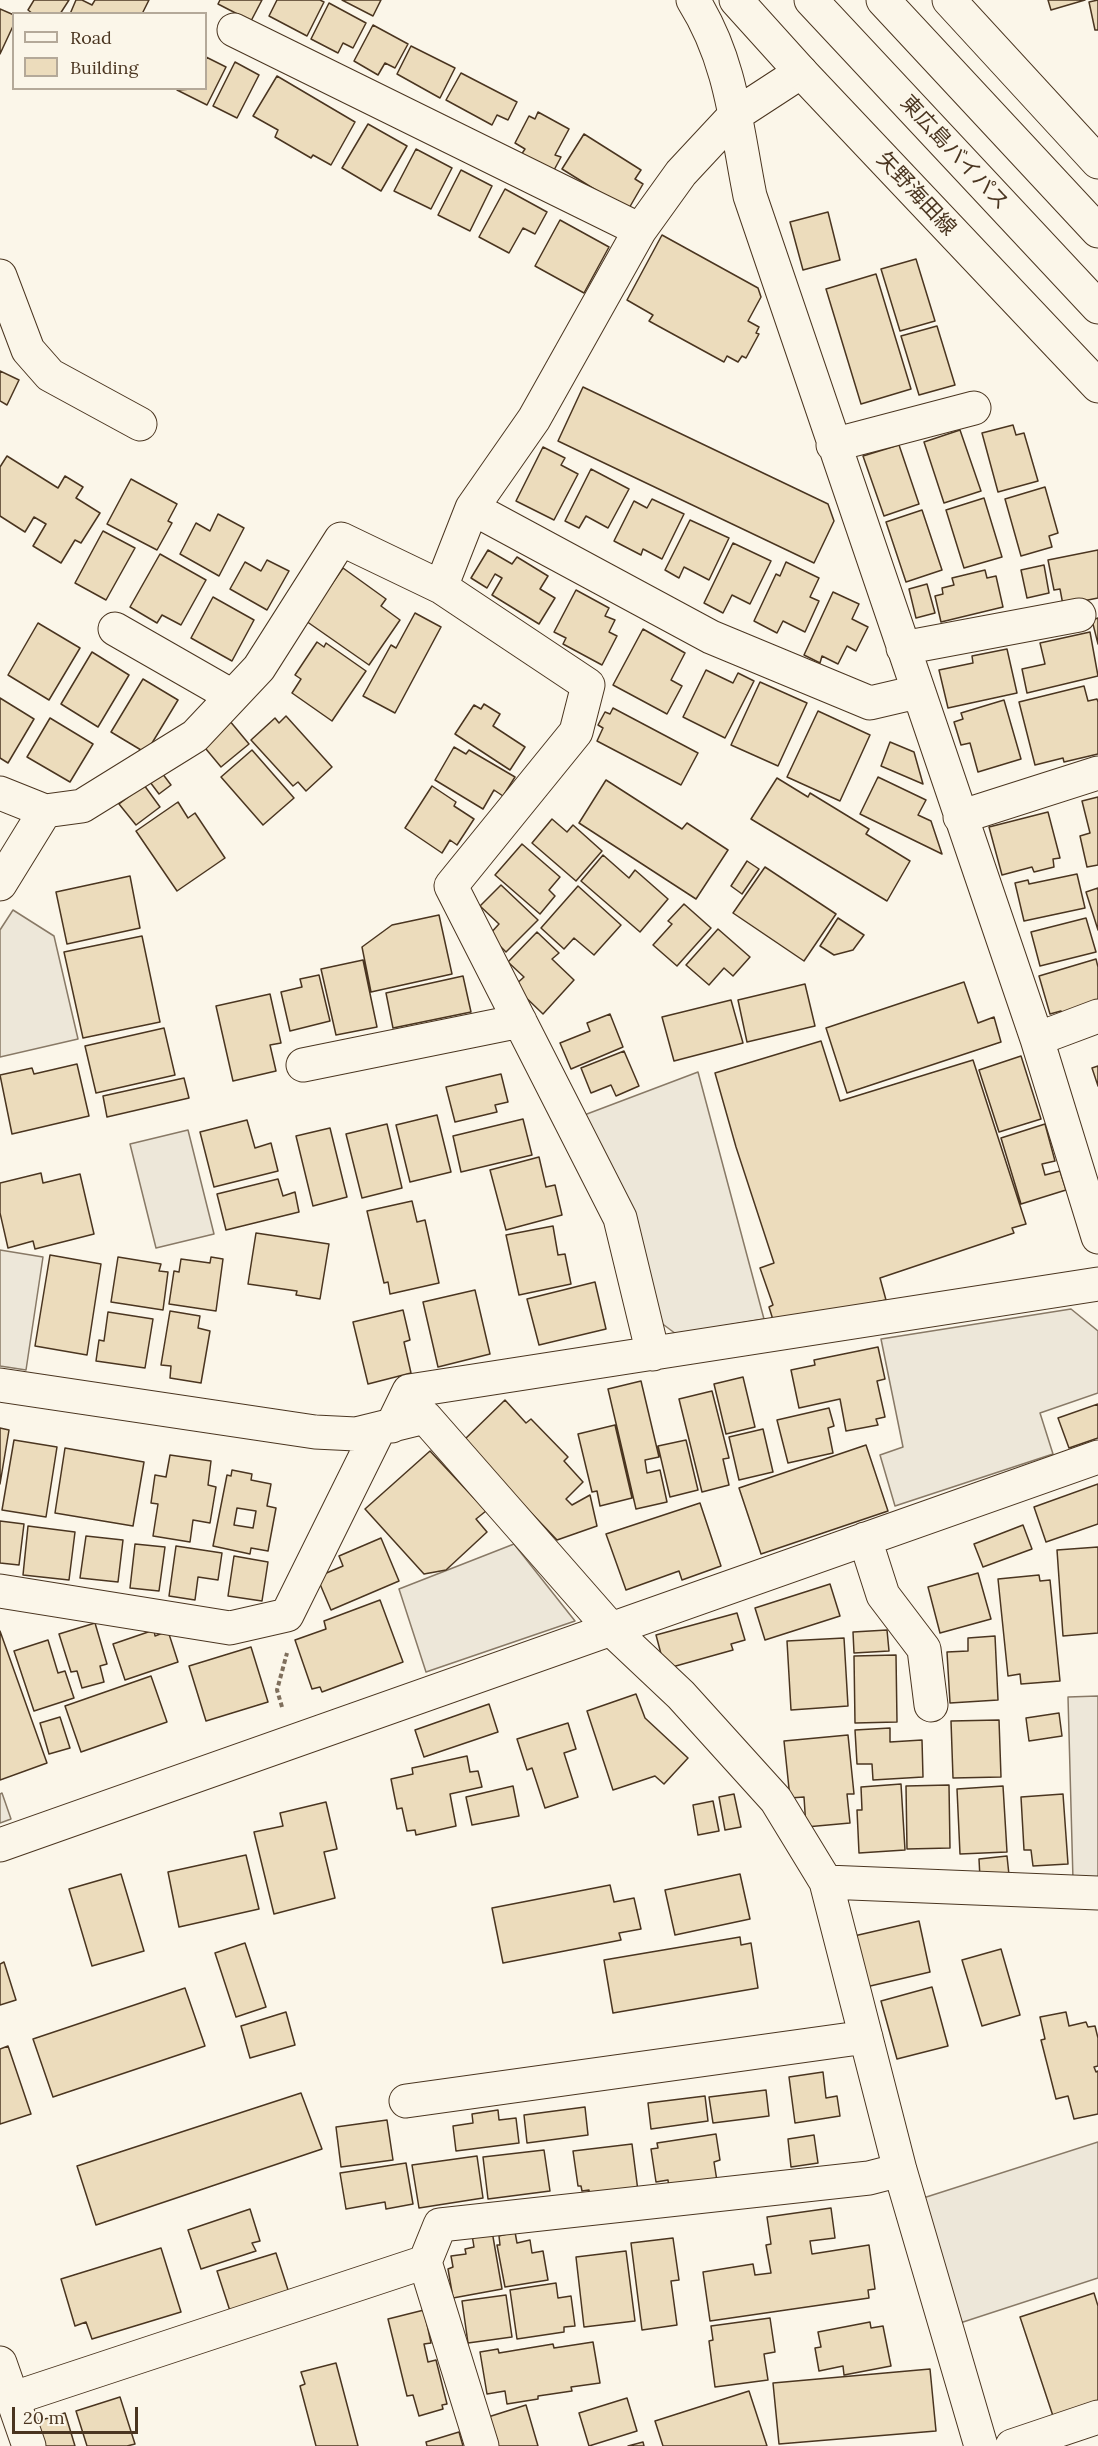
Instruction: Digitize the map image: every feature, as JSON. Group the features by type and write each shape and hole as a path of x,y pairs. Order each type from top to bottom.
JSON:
{"main road":[{"path":"693,0 717,47 728,78 750,196 1036,1039 1098,1237"},
{"name":"矢野海田線","path":"736,0 801,72 1098,386"},
{"name":"東広島バイパス","path":"811,0 1098,307"},
{"path":"883,0 1098,231"},
{"path":"949,0 1098,162"},
{"path":"234,30 640,230"},
{"path":"441,587 472,508 534,419 640,230 681,173 735,115 801,72"},
{"path":"0,276 28,350 51,375 140,424"},
{"path":"833,445 974,408"},
{"path":"472,508 711,637 859,699 870,703 917,692"},
{"path":"0,793 45,811 82,806 195,736 259,668 341,539 441,587 588,685 576,732 451,886 620,1218 653,1354"},
{"path":"903,648 1079,615"},
{"path":"115,628 232,696"},
{"path":"960,817 1098,773"},
{"path":"0,884 45,811"},
{"path":"1036,1039 1098,1017"},
{"path":"303,1065 520,1021"},
{"path":"0,1591 231,1628 287,1615 385,1427 409,1392 1098,1284"},
{"path":"0,1385 315,1432 356,1434 425,1417 611,1629 681,1695 776,1800 826,1882 900,2170 981,2446"},
{"path":"0,1845 1098,1457"},
{"path":"865,1539 883,1595 924,1649 931,1705"},
{"path":"826,1882 1098,1893"},
{"path":"406,2101 866,2037"},
{"path":"482,2446 425,2262 440,2225 869,2178 900,2170"},
{"path":"14,2398 425,2262"},
{"path":"0,2363 29,2446"},
{"path":"1012,2446 1098,2417"}],"path":[{"path":"287,1615 296,1625 277,1690 293,1742"}],"shaded area":[{"path":"13,910 54,936 78,1039 0,1057 0,930"},
{"path":"698,1072 764,1319 676,1334 660,1322 579,1117"},
{"path":"188,1130 214,1234 156,1248 130,1144"},
{"path":"0,1250 43,1257 26,1370 0,1366"},
{"path":"1071,1309 1098,1331 1098,1393 1040,1413 1053,1454 895,1506 880,1455 903,1447 881,1339"},
{"path":"514,1544 575,1621 426,1672 399,1589"},
{"path":"1098,1696 1098,1879 1073,1880 1068,1697"},
{"path":"2,1793 11,1819 0,1823 0,1794"},
{"path":"1098,2142 1098,2278 957,2324 917,2200"}],"building":[{"path":"34,0 69,0 61,12 30,12 28,10"},
{"path":"76,0 92,5 95,0 149,0 143,12 71,12"},
{"path":"220,0 262,0 251,21 218,4"},
{"path":"277,0 320,0 324,2 307,36 269,16"},
{"path":"342,0 381,0 373,16"},
{"path":"1048,0 1085,0 1051,10"},
{"path":"1098,0 1098,30 1095,30 1089,2"},
{"path":"329,3 366,23 353,48 343,43 338,53 311,39"},
{"path":"0,9 12,14 12,28 0,54"},
{"path":"373,25 408,44 395,68 385,63 378,75 354,61"},
{"path":"411,46 455,68 440,98 397,74"},
{"path":"207,58 226,67 207,105 177,90 207,90"},
{"path":"235,62 259,75 237,118 213,106"},
{"path":"461,73 517,102 508,120 497,115 492,125 446,100"},
{"path":"277,76 355,122 331,165 313,155 311,158 275,137 278,130 253,116"},
{"path":"538,112 569,129 555,155 561,157 553,172 521,155 525,149 515,143 529,116 535,119"},
{"path":"368,124 407,146 381,191 342,168"},
{"path":"584,134 641,170 635,179 643,184 628,210 562,169"},
{"path":"416,149 452,168 431,209 394,191"},
{"path":"461,170 492,186 470,231 438,215"},
{"path":"505,189 547,212 535,234 523,228 509,253 479,237"},
{"path":"828,212 840,260 803,270 790,222"},
{"path":"560,220 609,247 584,293 535,266"},
{"path":"662,235 758,288 761,297 748,321 759,327 756,333 759,334 746,358 742,356 738,362 727,356 724,362 649,321 653,315 627,300"},
{"path":"916,259 935,321 900,331 881,269"},
{"path":"876,274 911,389 861,404 826,289"},
{"path":"937,326 955,385 919,395 901,336"},
{"path":"0,371 19,380 7,405 0,401"},
{"path":"583,387 828,504 834,521 814,563 558,441"},
{"path":"1013,425 1016,435 1024,433 1038,481 998,492 982,433"},
{"path":"960,430 981,491 944,503 924,442"},
{"path":"899,445 919,504 884,516 863,456"},
{"path":"543,447 565,458 561,465 578,474 554,520 516,501"},
{"path":"7,456 58,488 65,476 83,487 76,498 100,513 81,543 75,540 61,563 33,546 46,524 34,517 25,532 0,516 0,467"},
{"path":"591,469 629,489 608,528 586,516 579,528 565,521"},
{"path":"131,479 177,504 168,521 172,523 157,550 107,524"},
{"path":"1045,487 1058,533 1049,536 1052,547 1021,556 1005,499"},
{"path":"984,498 1002,557 964,568 946,510"},
{"path":"652,499 684,514 662,559 643,549 641,555 614,541 634,501 647,508"},
{"path":"922,510 942,570 906,582 886,522"},
{"path":"218,514 244,528 219,576 180,554 196,523 210,531"},
{"path":"690,520 729,538 709,580 684,567 679,578 665,570"},
{"path":"103,531 135,548 106,600 75,583"},
{"path":"733,543 771,561 750,604 732,595 723,613 704,603"},
{"path":"488,550 512,564 517,557 548,576 540,589 555,598 539,624 492,595 502,578 495,574 487,588 471,578"},
{"path":"1098,550 1098,598 1063,605 1060,589 1054,590 1048,560"},
{"path":"160,554 206,580 181,625 162,615 157,623 130,607"},
{"path":"267,560 289,571 267,610 230,589 245,562 261,571"},
{"path":"786,562 819,578 810,597 819,601 805,632 783,621 777,633 754,621 776,574 780,576"},
{"path":"1044,565 1049,593 1027,598 1021,570"},
{"path":"343,568 386,599 381,606 400,620 369,665 306,621"},
{"path":"985,570 987,578 996,576 1003,607 941,622 935,596 943,594 942,588 954,585 952,578"},
{"path":"927,584 935,613 916,618 909,589"},
{"path":"576,590 609,608 605,616 615,620 609,632 617,636 602,665 563,644 566,638 554,632"},
{"path":"833,592 859,604 852,619 868,627 856,651 847,646 838,664 822,656 820,663 804,655"},
{"path":"213,597 254,620 232,661 191,638"},
{"path":"415,613 441,627 395,713 363,696 391,645 396,648"},
{"path":"1098,618 1098,644 1092,620"},
{"path":"38,623 80,648 49,700 8,675"},
{"path":"643,629 685,653 671,680 682,686 667,714 613,685"},
{"path":"1090,632 1098,676 1027,693 1022,669 1045,664 1040,643"},
{"path":"317,642 324,647 326,643 366,671 332,721 292,693 301,679 295,675"},
{"path":"1007,649 1017,693 948,708 939,670 973,663 972,656"},
{"path":"92,652 129,675 98,727 61,704"},
{"path":"706,670 733,683 738,673 754,681 725,738 683,717"},
{"path":"143,679 178,700 146,753 111,732"},
{"path":"760,682 807,703 778,766 731,745"},
{"path":"1084,686 1088,701 1097,699 1098,702 1098,754 1064,762 1063,758 1035,765 1019,702"},
{"path":"0,698 34,719 8,763 0,758"},
{"path":"1004,700 1021,759 978,772 970,743 961,745 954,722 963,719 961,713"},
{"path":"484,704 500,714 493,726 525,747 510,770 455,734 474,705 481,709"},
{"path":"613,708 698,753 681,785 597,741 603,728 598,725 605,712 610,714"},
{"path":"818,711 870,735 840,801 787,777"},
{"path":"286,716 332,767 306,791 298,782 293,786 251,740 275,718 279,723"},
{"path":"50,718 93,744 70,782 27,757"},
{"path":"229,720 249,744 221,767 201,743"},
{"path":"890,742 914,752 923,784 881,766"},
{"path":"454,747 466,754 469,750 515,777 503,796 494,790 483,809 435,780"},
{"path":"252,750 294,798 263,825 221,777"},
{"path":"162,773 171,785 159,794 150,782"},
{"path":"878,777 926,800 918,815 931,821 942,854 860,814"},
{"path":"777,778 808,797 810,793 869,829 866,834 910,861 887,901 751,819"},
{"path":"606,780 682,829 687,823 728,850 696,899 579,823"},
{"path":"144,785 160,807 136,825 119,804"},
{"path":"432,786 456,802 454,806 474,819 457,845 450,840 442,853 405,828"},
{"path":"1098,797 1098,865 1087,867 1080,836 1090,833 1082,801"},
{"path":"178,802 188,818 195,813 225,858 177,891 136,831"},
{"path":"1048,812 1060,858 1053,859 1054,867 1034,872 1032,867 1002,875 989,827"},
{"path":"552,819 567,832 573,825 602,851 576,881 532,843"},
{"path":"522,844 560,877 549,890 555,896 540,914 495,875"},
{"path":"603,855 629,878 635,870 668,899 640,932 581,881"},
{"path":"747,861 759,869 742,894 731,886"},
{"path":"765,867 836,914 804,961 733,913"},
{"path":"1077,874 1085,908 1024,921 1015,883 1028,880 1029,884"},
{"path":"130,876 140,928 67,944 56,892"},
{"path":"501,885 538,920 506,952 489,935 499,924 480,906"},
{"path":"578,886 621,925 594,955 574,938 564,949 541,928"},
{"path":"1098,888 1098,930 1086,892"},
{"path":"684,904 711,928 677,966 653,945 672,924 668,921"},
{"path":"439,915 452,974 371,992 362,947 392,925"},
{"path":"838,918 864,935 853,950 834,955 820,946"},
{"path":"1086,918 1096,952 1040,966 1031,932"},
{"path":"718,929 750,957 733,976 724,968 709,985 686,965"},
{"path":"537,932 559,953 552,959 574,980 543,1014 514,986 524,977 508,962"},
{"path":"142,936 160,1022 83,1038 64,952"},
{"path":"1096,959 1098,1006 1063,1017 1061,1011 1050,1014 1039,976"},
{"path":"363,960 377,1027 336,1035 321,969"},
{"path":"319,975 330,1021 290,1031 281,992 302,987 300,979"},
{"path":"463,976 471,1012 393,1028 386,993"},
{"path":"964,982 978,1023 994,1017 1001,1042 847,1093 826,1028"},
{"path":"805,984 815,1026 747,1042 738,1000"},
{"path":"270,994 281,1043 270,1045 276,1071 233,1081 216,1006"},
{"path":"731,1000 743,1043 674,1061 662,1017"},
{"path":"610,1014 623,1047 571,1069 560,1043 590,1031 587,1023"},
{"path":"164,1028 175,1075 96,1093 85,1046"},
{"path":"821,1041 840,1101 973,1060 1026,1224 1012,1228 1014,1233 880,1278 886,1300 774,1323 769,1307 773,1305 760,1268 774,1263 736,1147 715,1073"},
{"path":"624,1051 639,1086 616,1096 611,1085 591,1093 581,1068"},
{"path":"1021,1056 1041,1119 999,1132 979,1070"},
{"path":"77,1064 89,1116 12,1134 0,1075 32,1068 34,1074"},
{"path":"1098,1066 1098,1086 1092,1068"},
{"path":"501,1074 508,1102 495,1105 497,1112 455,1122 446,1087"},
{"path":"184,1078 189,1098 107,1117 103,1096"},
{"path":"437,1115 451,1172 410,1182 396,1125"},
{"path":"523,1119 532,1155 461,1172 453,1136"},
{"path":"247,1120 255,1148 271,1143 278,1171 214,1187 200,1132"},
{"path":"387,1124 402,1188 362,1198 346,1134"},
{"path":"1045,1124 1055,1161 1042,1164 1045,1175 1060,1171 1066,1190 1021,1204 1001,1138"},
{"path":"330,1128 347,1197 313,1206 296,1136"},
{"path":"539,1157 546,1187 555,1185 562,1215 506,1230 490,1170"},
{"path":"41,1173 43,1183 80,1174 94,1234 35,1249 33,1241 8,1248 0,1213 0,1183"},
{"path":"278,1179 283,1196 295,1192 299,1212 226,1230 217,1194"},
{"path":"412,1201 417,1222 425,1220 439,1283 390,1294 388,1282 384,1283 367,1211"},
{"path":"553,1226 558,1255 565,1254 571,1284 519,1295 506,1235"},
{"path":"256,1233 329,1244 320,1299 296,1295 297,1291 248,1284"},
{"path":"50,1255 101,1264 87,1355 35,1346"},
{"path":"118,1257 161,1264 159,1271 168,1272 163,1310 111,1302"},
{"path":"211,1257 223,1259 216,1311 169,1304 174,1271 179,1272 181,1259 210,1263"},
{"path":"595,1282 606,1329 539,1345 527,1299"},
{"path":"475,1290 490,1354 438,1367 423,1302"},
{"path":"403,1310 410,1340 404,1342 411,1373 368,1384 353,1322"},
{"path":"170,1311 200,1316 198,1328 210,1331 201,1383 170,1378 171,1366 161,1365"},
{"path":"108,1312 153,1319 145,1368 96,1361 99,1340 104,1341"},
{"path":"878,1347 885,1379 877,1381 885,1417 876,1419 878,1425 846,1431 840,1399 799,1408 791,1370 815,1365 814,1360"},
{"path":"743,1377 755,1427 726,1434 714,1384"},
{"path":"641,1381 659,1457 645,1460 647,1473 660,1470 667,1502 636,1509 608,1389"},
{"path":"712,1391 729,1458 723,1459 729,1485 702,1492 679,1399"},
{"path":"505,1400 526,1423 531,1419 568,1457 564,1461 583,1482 566,1499 572,1505 590,1495 597,1526 557,1540 463,1441"},
{"path":"1098,1404 1098,1438 1069,1448 1058,1418"},
{"path":"829,1408 834,1426 828,1428 833,1453 788,1463 777,1420"},
{"path":"615,1425 632,1498 600,1506 597,1491 592,1492 578,1434"},
{"path":"0,1428 9,1430 0,1484"},
{"path":"763,1429 773,1472 739,1480 729,1437"},
{"path":"14,1440 57,1447 46,1517 2,1510"},
{"path":"686,1440 698,1490 670,1497 658,1446"},
{"path":"866,1445 888,1511 761,1554 739,1488"},
{"path":"65,1448 144,1462 133,1526 55,1513"},
{"path":"430,1451 486,1511 476,1519 487,1532 446,1570 424,1574 365,1509"},
{"path":"170,1455 211,1461 208,1485 216,1487 210,1523 193,1520 190,1542 153,1536 158,1504 151,1503 155,1475 166,1477"},
{"path":"232,1470 252,1474 251,1480 271,1484 267,1506 276,1508 268,1551 251,1548 250,1554 213,1546 227,1475 231,1476","holes":["237,1508 256,1511 253,1528 234,1525"]},
{"path":"1098,1484 1098,1524 1046,1542 1034,1507"},
{"path":"700,1503 721,1566 682,1580 679,1571 626,1590 606,1534"},
{"path":"0,1521 24,1524 19,1565 0,1563"},
{"path":"1023,1525 1032,1549 983,1567 974,1544"},
{"path":"28,1526 75,1532 69,1580 23,1575"},
{"path":"86,1536 123,1540 118,1582 80,1578"},
{"path":"381,1538 399,1581 331,1610 317,1577 343,1566 339,1556"},
{"path":"135,1544 165,1547 159,1591 130,1588"},
{"path":"176,1546 222,1553 218,1580 198,1577 195,1600 169,1596"},
{"path":"1098,1547 1098,1633 1063,1636 1057,1550"},
{"path":"234,1556 268,1562 262,1601 228,1596"},
{"path":"978,1573 991,1619 940,1633 928,1587"},
{"path":"1039,1575 1040,1581 1050,1580 1060,1681 1021,1684 1020,1674 1008,1676 998,1579"},
{"path":"830,1584 840,1616 765,1640 755,1608"},
{"path":"380,1600 403,1662 322,1692 320,1687 312,1689 295,1640 326,1629 324,1621"},
{"path":"737,1613 745,1640 731,1644 733,1650 665,1669 656,1635"},
{"path":"95,1623 107,1664 100,1666 104,1682 82,1688 77,1671 71,1672 59,1634"},
{"path":"154,1630 155,1636 168,1631 178,1662 125,1680 113,1644"},
{"path":"887,1630 889,1651 854,1653 853,1632"},
{"path":"0,1631 47,1763 0,1780"},
{"path":"995,1636 998,1700 950,1703 947,1652 968,1651 968,1638"},
{"path":"844,1638 848,1706 791,1710 787,1641"},
{"path":"48,1640 58,1673 65,1671 74,1698 34,1711 14,1651"},
{"path":"251,1647 268,1702 206,1721 189,1666"},
{"path":"896,1655 897,1722 855,1723 854,1656"},
{"path":"151,1676 167,1722 81,1752 65,1706"},
{"path":"636,1694 645,1718 688,1758 664,1784 655,1776 613,1790 587,1711"},
{"path":"489,1704 498,1732 424,1757 415,1730"},
{"path":"1059,1713 1062,1736 1029,1741 1026,1718"},
{"path":"60,1717 70,1748 49,1754 40,1723"},
{"path":"999,1720 1001,1777 953,1778 951,1721"},
{"path":"568,1723 576,1749 564,1753 578,1797 545,1808 532,1768 527,1770 517,1739"},
{"path":"890,1728 890,1742 922,1740 923,1777 873,1780 872,1764 857,1764 855,1730"},
{"path":"848,1735 854,1794 847,1794 850,1823 806,1827 804,1797 790,1798 784,1741"},
{"path":"467,1756 470,1772 478,1771 482,1787 450,1794 456,1826 416,1835 415,1830 407,1831 402,1808 397,1809 391,1779 413,1774 412,1768"},
{"path":"901,1784 905,1850 859,1853 857,1810 862,1810 861,1787"},
{"path":"949,1785 950,1848 907,1849 906,1786"},
{"path":"513,1786 519,1816 472,1825 466,1797"},
{"path":"1003,1786 1007,1852 960,1854 957,1789"},
{"path":"734,1794 741,1827 725,1830 719,1797"},
{"path":"1063,1794 1068,1864 1033,1866 1031,1850 1024,1850 1021,1797"},
{"path":"713,1801 719,1831 698,1835 693,1805"},
{"path":"326,1802 337,1849 324,1852 335,1898 274,1914 254,1832 283,1826 280,1813"},
{"path":"246,1855 259,1909 179,1927 168,1872"},
{"path":"1007,1856 1009,1875 980,1878 979,1859"},
{"path":"121,1874 144,1951 92,1966 69,1889"},
{"path":"740,1874 750,1919 675,1935 665,1890"},
{"path":"610,1885 614,1902 634,1898 641,1929 619,1933 621,1940 503,1963 492,1908"},
{"path":"919,1921 930,1972 866,1987 854,1936"},
{"path":"740,1937 741,1945 751,1943 758,1988 613,2013 604,1960"},
{"path":"245,1943 266,2007 236,2017 215,1953"},
{"path":"1001,1949 1020,2015 982,2026 962,1960"},
{"path":"4,1962 16,2000 0,2005 0,1964"},
{"path":"932,1987 948,2046 897,2059 881,2001"},
{"path":"185,1988 205,2046 53,2097 33,2039"},
{"path":"286,2012 295,2045 250,2058 241,2026"},
{"path":"1066,2012 1069,2026 1086,2022 1088,2027 1095,2026 1098,2038 1098,2066 1094,2067 1096,2072 1098,2071 1098,2114 1074,2119 1068,2096 1056,2099 1041,2040 1045,2039 1040,2017"},
{"path":"8,2046 31,2114 0,2124 0,2049"},
{"path":"823,2072 826,2098 837,2096 840,2116 795,2123 789,2077"},
{"path":"766,2090 769,2116 713,2123 709,2097"},
{"path":"301,2093 322,2149 96,2225 77,2166"},
{"path":"705,2096 708,2121 651,2129 648,2103"},
{"path":"585,2107 588,2135 527,2143 524,2115"},
{"path":"498,2110 499,2120 516,2118 519,2143 456,2151 453,2126 473,2123 472,2114"},
{"path":"387,2120 393,2160 341,2167 336,2127"},
{"path":"716,2134 720,2160 714,2162 717,2181 669,2188 668,2180 656,2182 651,2149 658,2148 657,2143"},
{"path":"814,2135 818,2163 791,2167 788,2139"},
{"path":"632,2144 638,2191 590,2197 589,2190 582,2191 581,2186 578,2186 573,2151"},
{"path":"544,2150 550,2191 488,2199 483,2157"},
{"path":"477,2156 483,2198 419,2208 412,2165"},
{"path":"406,2163 413,2204 386,2209 385,2202 346,2209 340,2173"},
{"path":"831,2208 835,2238 810,2241 812,2254 869,2245 875,2289 868,2290 869,2298 710,2321 703,2272 753,2264 755,2275 771,2273 766,2245 771,2244 767,2217"},
{"path":"250,2209 260,2241 252,2243 256,2251 201,2269 188,2230"},
{"path":"492,2231 502,2289 453,2298 448,2269 453,2267 451,2256 466,2254 465,2249 474,2247 472,2235"},
{"path":"515,2232 517,2243 530,2240 532,2253 543,2251 548,2280 505,2287 497,2245 500,2245 499,2236"},
{"path":"673,2238 679,2280 671,2281 677,2325 642,2330 631,2243"},
{"path":"161,2248 181,2312 92,2339 86,2322 75,2326 61,2279"},
{"path":"626,2251 635,2321 584,2327 576,2257"},
{"path":"276,2253 290,2296 231,2314 217,2271"},
{"path":"556,2283 558,2298 571,2296 575,2326 564,2327 564,2332 517,2339 510,2290"},
{"path":"1094,2293 1098,2306 1098,2401 1053,2416 1020,2317"},
{"path":"506,2295 512,2337 468,2343 462,2301"},
{"path":"424,2310 431,2343 424,2344 428,2362 436,2360 447,2404 442,2405 443,2409 419,2416 413,2395 407,2396 388,2319"},
{"path":"770,2318 775,2352 764,2354 768,2380 715,2387 709,2341 713,2340 711,2326"},
{"path":"870,2322 871,2328 883,2326 891,2366 844,2375 843,2366 819,2371 815,2348 821,2347 818,2332"},
{"path":"593,2342 600,2383 571,2387 572,2391 507,2404 505,2391 487,2394 480,2352 498,2349 499,2353 553,2344 554,2348"},
{"path":"336,2363 358,2446 316,2446 300,2386 305,2384 301,2372"},
{"path":"930,2369 936,2431 779,2444 773,2383"},
{"path":"749,2391 767,2446 663,2446 655,2421"},
{"path":"120,2397 135,2444 87,2446 76,2411"},
{"path":"627,2398 637,2431 589,2446 579,2413"},
{"path":"526,2405 538,2446 494,2446 485,2418"},
{"path":"65,2413 75,2446 35,2446 28,2424"},
{"path":"459,2432 463,2446 427,2446 426,2442"},
{"path":"643,2442 644,2446 628,2446"}]}
